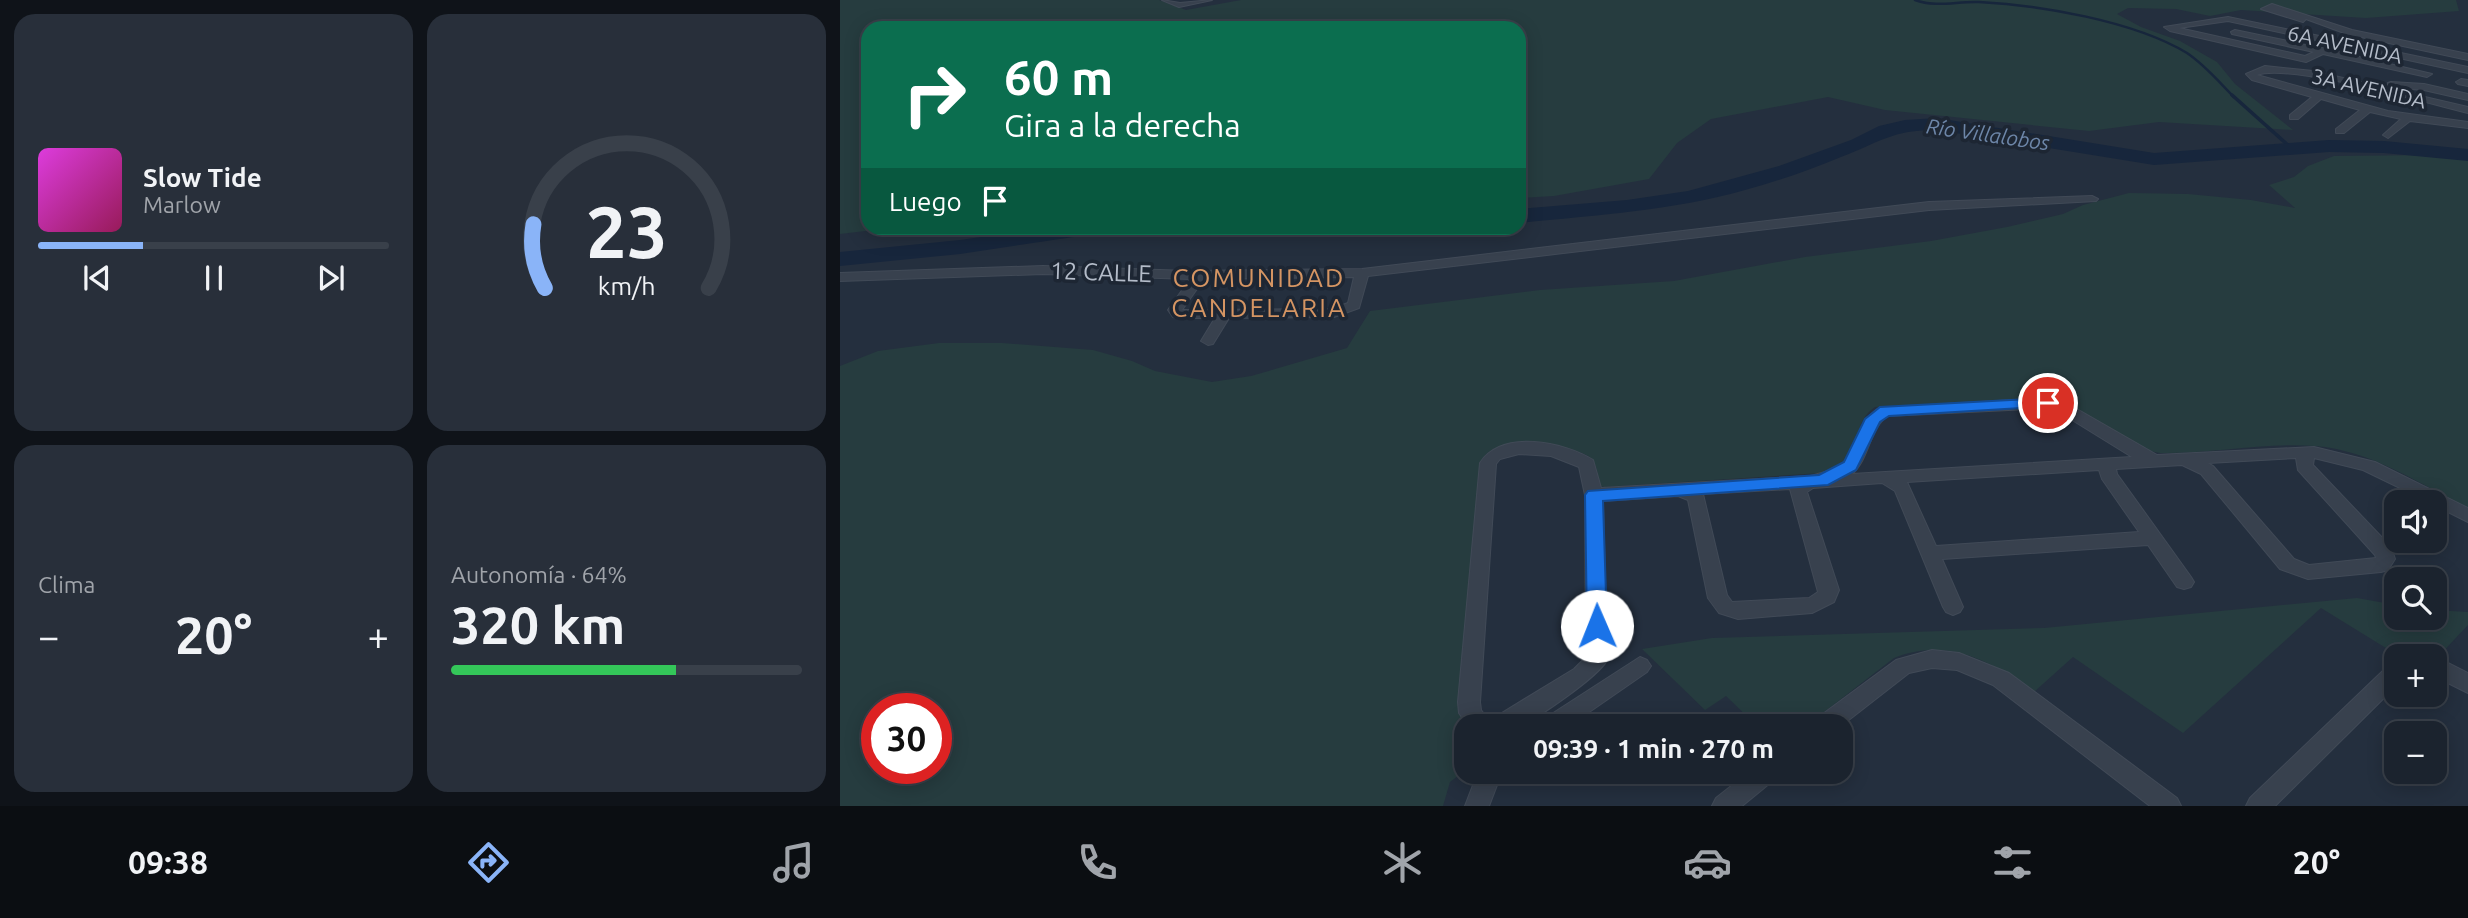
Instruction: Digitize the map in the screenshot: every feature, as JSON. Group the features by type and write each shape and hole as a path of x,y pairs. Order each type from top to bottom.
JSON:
{"street":[{"path":"1166,0 1184,4 1208,0"},
{"path":"2303,20 2264,10 2272,6 2288,9 2350,32 2468,57"},
{"name":"6A AVENIDA","path":"2323,51 2311,58 2302,58 2168,27 2222,19 2468,70"},
{"path":"2235,32 2427,74"},
{"path":"2323,51 2350,32"},
{"name":"3A AVENIDA","path":"2320,95 2255,78 2251,74 2261,69 2270,69 2348,82 2468,110"},
{"path":"2348,82 2419,86 2468,97"},
{"path":"2294,117 2320,95 2409,117 2444,124 2468,125"},
{"path":"2340,131 2370,107"},
{"path":"2388,135 2409,117"},
{"name":"12 CALLE","path":"840,276 1043,270 1200,275 1362,273 1929,206 2092,200"},
{"path":"1200,275 1175,311 1178,314 1343,311 1354,305 1362,273"},
{"path":"1208,341 1225,313"},
{"path":"1675,489 1689,491 1696,497 1716,594 1726,608 1738,611 1812,606 1826,597 1829,590 1798,492 1805,484 1822,480 1850,466 1874,419 1880,413 1890,410 2053,404 2138,453 2195,463 2207,470 2287,564 2308,572 2381,565 2386,559 2384,552 2304,466 2304,456 2314,452"},
{"path":"1471,714 1469,702 1489,459 1502,451 1532,448 1578,458 1587,464 1594,495 1596,662 1582,675 1519,714"},
{"path":"1594,495 2314,452 2343,457 2379,470 2468,516"},
{"path":"2115,462 2108,465 2107,472 2185,582"},
{"path":"1883,477 1894,480 1902,487 1953,607"},
{"path":"1930,552 2153,538"},
{"path":"1840,714 1903,666 1932,659 1959,662 2001,680 2169,806"},
{"path":"1570,714 1640,666"},
{"path":"2447,672 2468,684"},
{"path":"2258,806 2384,684"},
{"path":"1477,806 1485,784"},
{"path":"1724,806 1752,784"}],"green space":[{"path":"840,0 1159,0 1186,10 1241,0 2456,0 2459,11 2366,18 2241,10 2210,16 2176,9 2128,8 2117,14 2141,27 2180,41 2217,62 2235,84 2293,130 2159,122 2089,131 1885,110 1828,97 1711,119 1677,143 1649,179 1554,196 1526,198 1526,21 861,21 861,232 840,234"},
{"path":"2436,155 2468,158 2468,509 2447,498 2447,490 2433,490 2375,461 2335,449 2296,445 2179,453 2150,451 2059,401 2046,398 1875,407 1867,414 1845,460 1822,473 1604,487 1600,486 1594,462 1584,454 1540,446 1495,450 1486,454 1480,466 1461,714 1454,714 1454,779 1450,782 1443,806 840,806 840,366 878,351 939,343 1002,343 1093,350 1155,371 1212,382 1251,376 1347,348 1370,311 1540,290 1674,281 1805,257 1931,241 2007,227 2063,214 2083,205 2129,193 2188,194 2251,200 2295,208 2269,185 2294,177 2308,166 2334,156"},
{"path":"2357,598 2384,603 2384,630 2447,630 2447,611 2468,612 2468,625 2447,647 2447,644 2384,644 2384,647 2321,608 2183,733 2073,657 2034,692 2002,671 1968,656 1950,651 1913,652 1894,658 1822,714 1745,714 1726,696 1705,710 1642,649 1712,638 2044,628"}],"waterway":[{"path":"1915,0 1931,4 1979,2 2030,7 2086,17 2141,32 2187,53 2233,95"},
{"path":"2233,95 2290,147"},
{"name":"Río Villalobos","path":"1526,215 1663,202 1713,192 1810,162 1858,144 1885,130 1916,125 1937,124 2154,159 2329,146 2384,147 2468,155"},
{"name":"Río Villalobos","path":"840,259 960,247 1040,235"}],"district":[{"name":"COMUNIDAD CANDELARIA","path":"1259,292"}],"route":[{"path":"1597,626 1594,495 1822,480 1854,462 1874,419 1885,411 2048,403"}]}
